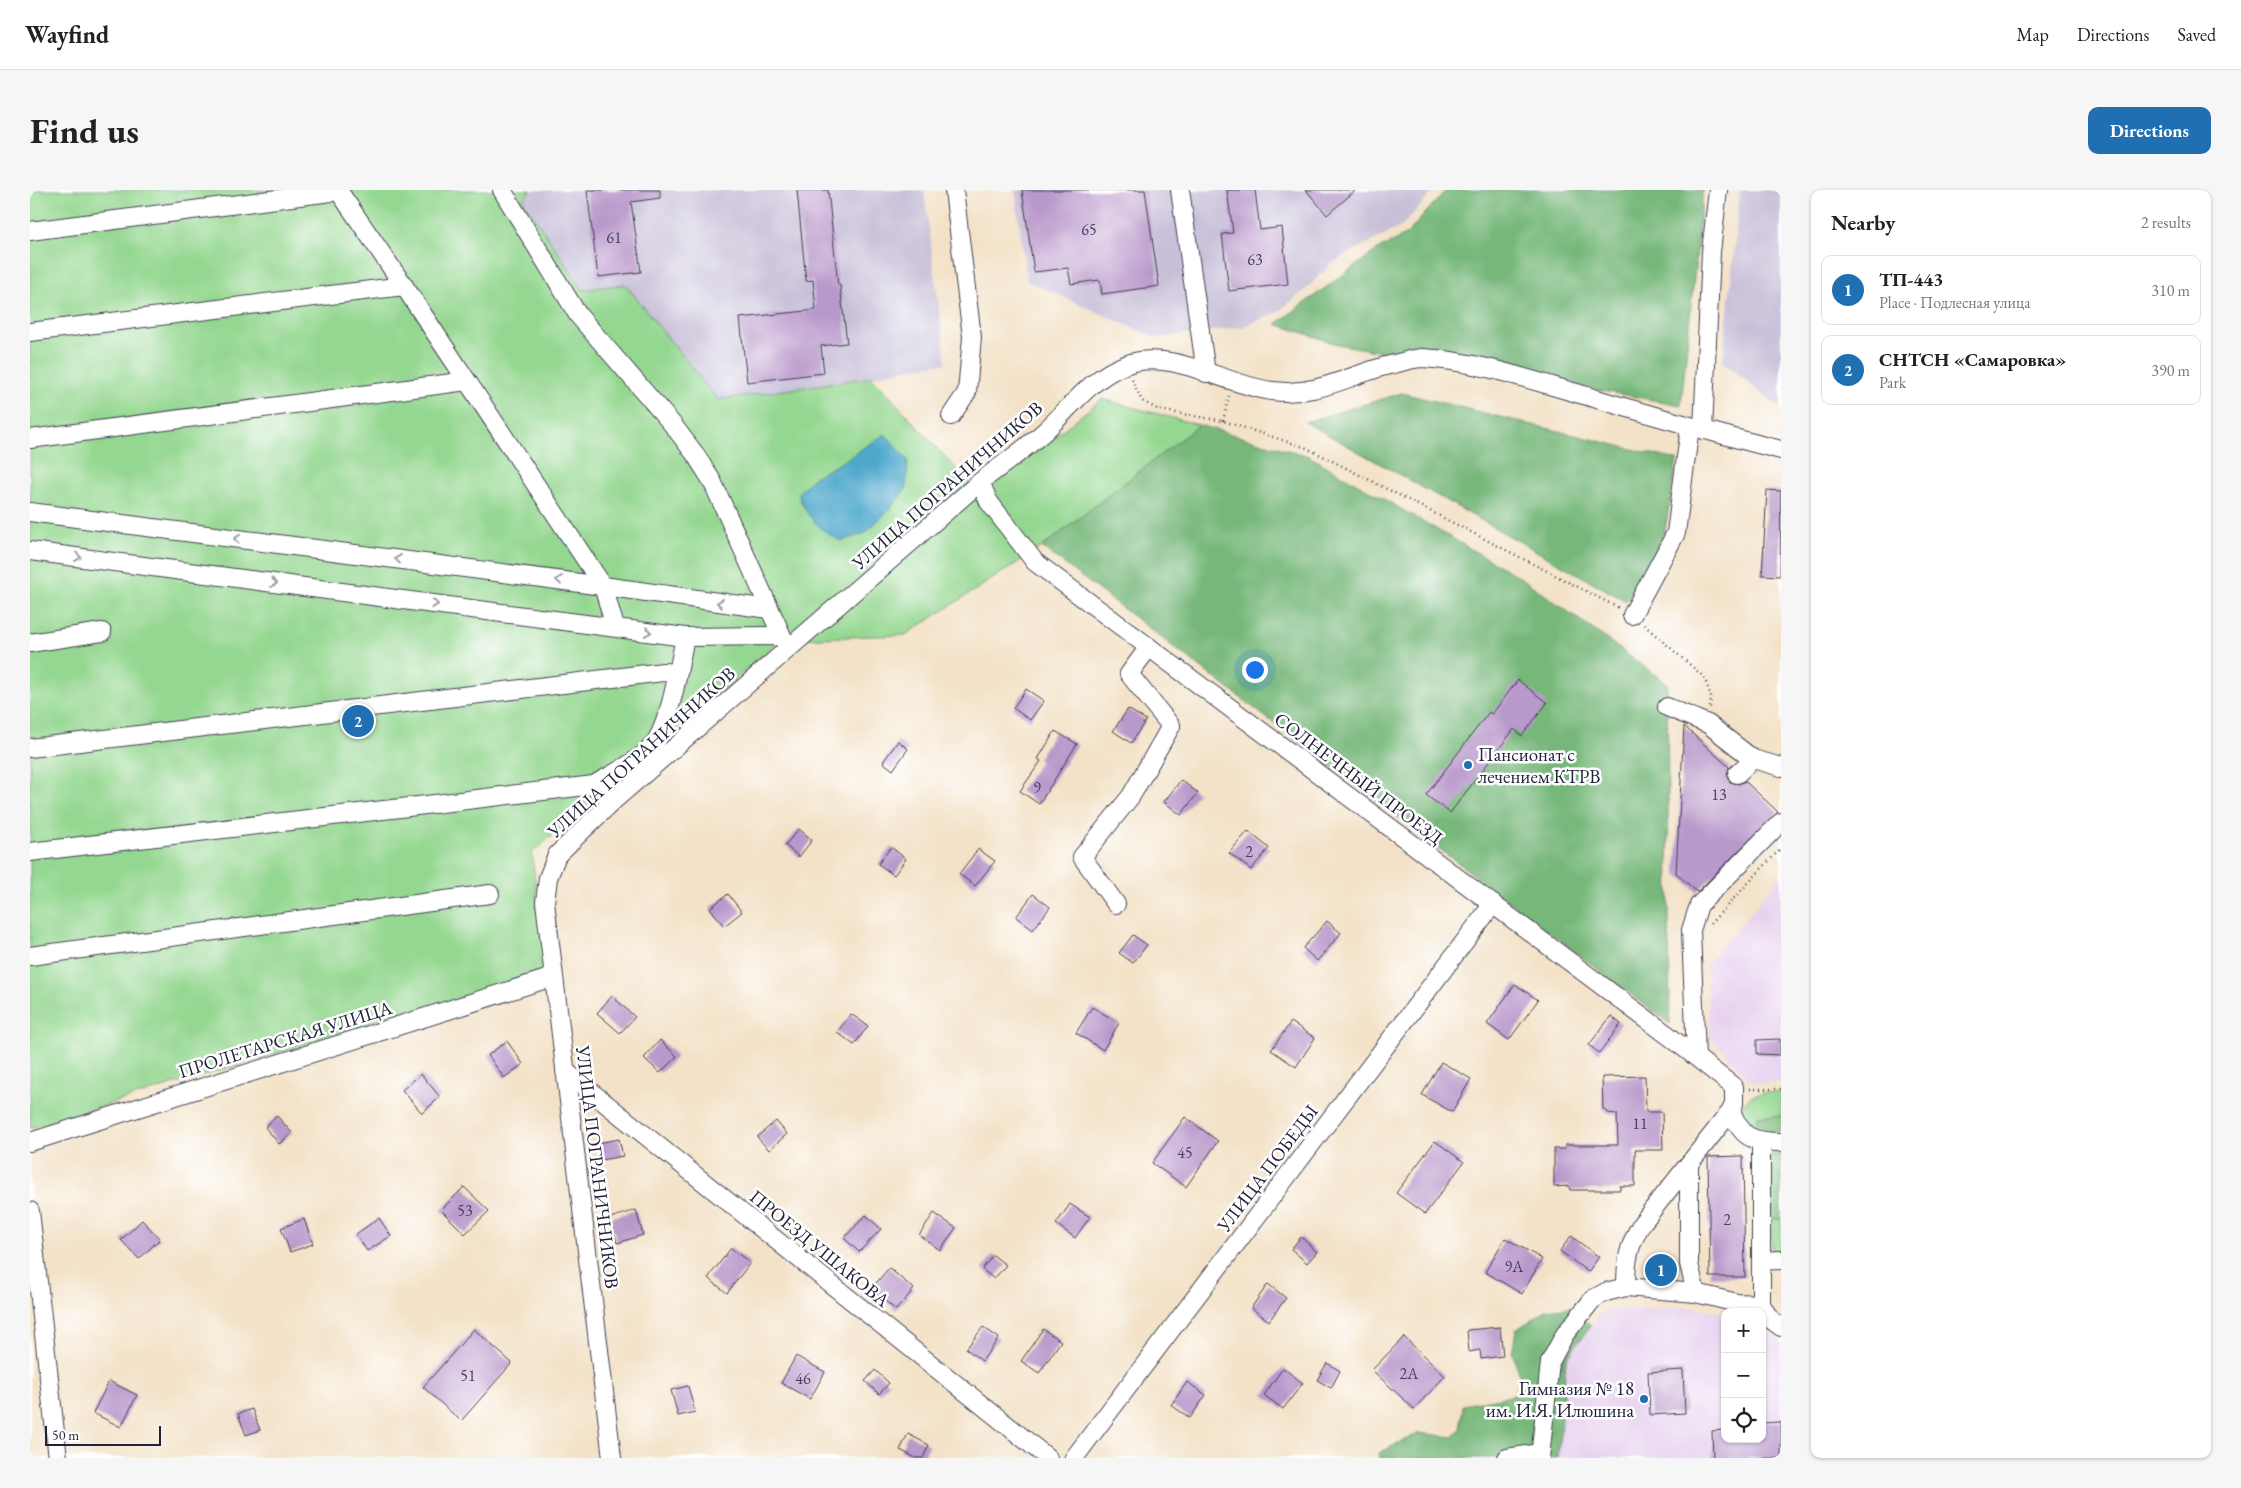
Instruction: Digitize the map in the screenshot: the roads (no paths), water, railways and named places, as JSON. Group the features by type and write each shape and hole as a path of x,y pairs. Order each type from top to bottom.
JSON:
{"street":[{"path":"30,230 338,190 603,586 615,627"},
{"path":"30,550 685,637 785,643 712,481 673,425 578,314 502,190"},
{"path":"951,416 967,392 972,337 954,190"},
{"path":"1180,190 1206,373"},
{"path":"1632,615 1676,533 1697,429 1711,252 1718,190"},
{"path":"30,332 404,286"},
{"name":"УЛИЦА ПОГРАНИЧНИКОВ","path":"612,1458 553,977 545,902 548,878 557,855 785,643 980,482 1044,432 1099,378 1125,364 1148,360 1164,360 1233,382 1273,391 1303,392 1404,361 1420,358 1451,361 1506,373 1697,429 1781,450"},
{"path":"30,439 467,381"},
{"name":"СОЛНЕЧНЫЙ ПРОЕЗД","path":"980,482 989,502 1035,562 1696,1057 1742,1087 1731,1111"},
{"path":"30,512 769,609"},
{"path":"30,643 102,632"},
{"path":"30,852 594,785 625,767 654,744 664,721 678,673 685,637"},
{"path":"1116,904 1082,857 1131,796 1171,726 1129,674 1149,647"},
{"path":"30,748 663,672 678,673"},
{"path":"1667,707 1708,724 1753,759 1781,767"},
{"path":"1737,774 1753,759"},
{"path":"594,785 612,802"},
{"path":"1696,1057 1690,930 1699,905 1781,822"},
{"path":"30,956 490,894"},
{"name":"УЛИЦА ПОБЕДЫ","path":"1074,1458 1493,904"},
{"name":"ПРОЛЕТАРСКАЯ УЛИЦА","path":"30,1142 553,977"},
{"name":"ПРОЕЗД УШАКОВА","path":"564,1070 1048,1458"},
{"path":"1626,1287 1626,1261 1632,1239 1642,1223 1731,1111 1737,1126 1747,1136 1760,1142 1781,1142"},
{"path":"1760,1142 1761,1304 1769,1318 1781,1327"},
{"path":"1689,1164 1689,1264 1696,1293"},
{"path":"30,1211 58,1458"},
{"path":"1761,1261 1781,1260"},
{"path":"1507,1458 1540,1456 1550,1362 1565,1334 1593,1299 1606,1292 1626,1287 1696,1293 1738,1302 1761,1304"}],"water":[{"path":"885,434 908,460 906,489 887,512 864,534 840,541 814,521 805,509 798,493 813,478"}],"place":[{"name":"СНТСН «Самаровка»","path":"358,721"},
{"name":"Пансионат с лечением КТРВ","path":"1468,765"},
{"name":"ТП-443","path":"1661,1270"},
{"name":"Гимназия № 18 им. И.Я. Илюшина","path":"1644,1399"}]}
